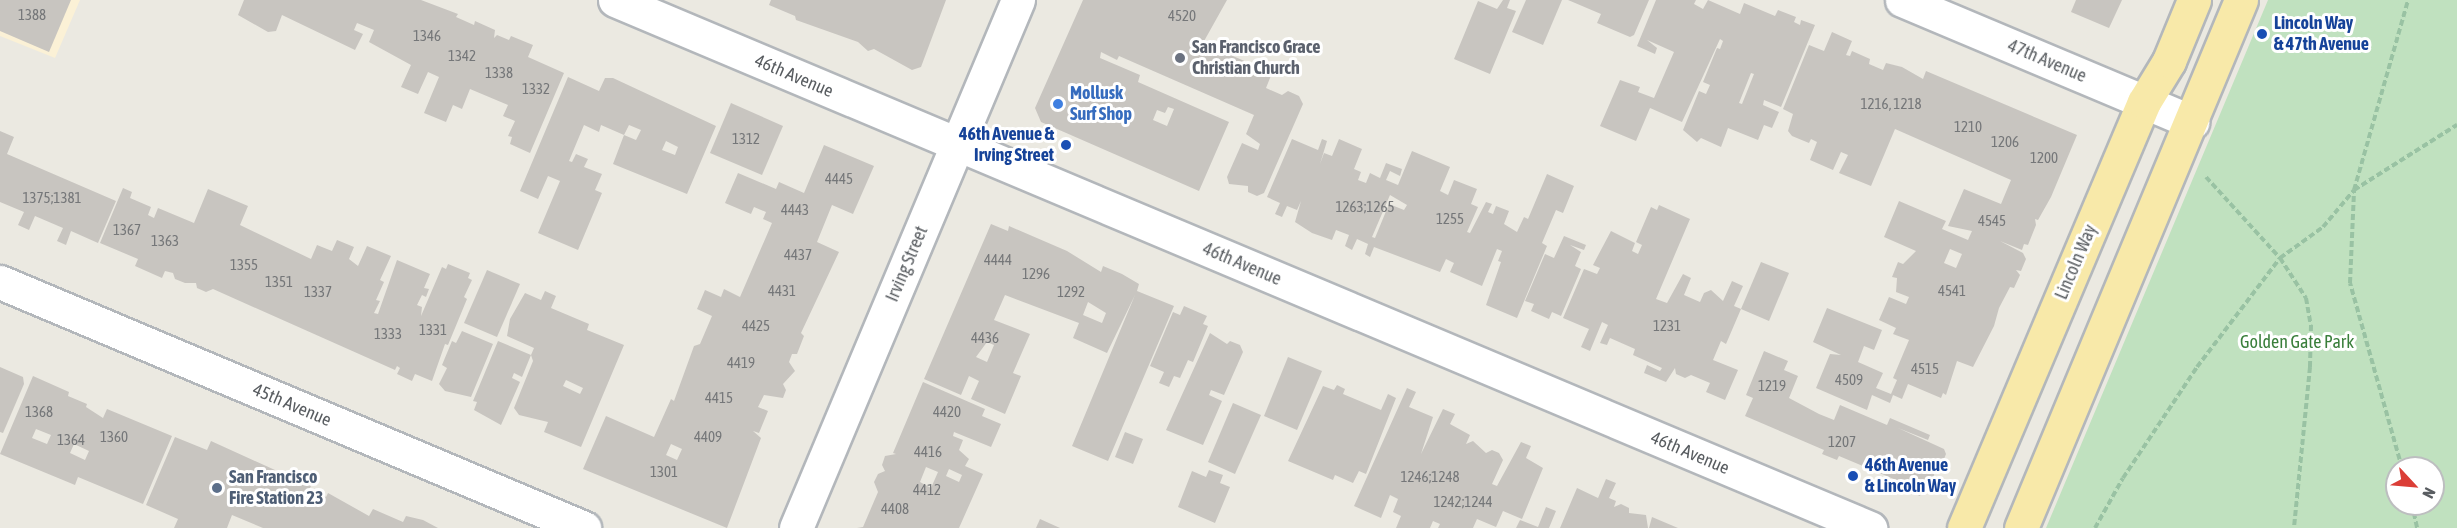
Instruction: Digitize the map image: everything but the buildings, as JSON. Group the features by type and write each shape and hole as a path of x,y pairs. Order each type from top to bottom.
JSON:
{"main road":[{"name":"Lincoln Way","path":"1964,528 2144,102 2169,61 2194,0"},
{"path":"2021,528 2241,0"}],"street":[{"name":"46th Avenue","path":"615,0 1870,528"},
{"name":"Irving Street","path":"796,528 1018,0"},
{"name":"47th Avenue","path":"1902,0 2192,122"},
{"name":"45th Avenue","path":"0,282 584,528"}],"path":[{"path":"2399,456 2350,283 2354,190 2408,0"},
{"path":"2095,528 2123,478 2197,367 2280,258 2323,227 2354,190 2457,125"},
{"path":"2202,173 2298,280 2311,325 2294,528"}],"shaded area":[{"path":"0,0 80,0 55,58 0,36"}],"green space":[{"name":"Golden Gate Park","path":"2268,0 2457,0 2457,528 2046,528"}],"place":[{"name":"Lincoln Way & 47th Avenue","path":"2262,34"},
{"name":"San Francisco Grace Christian Church","path":"1180,58"},
{"name":"Mollusk Surf Shop","path":"1058,104"},
{"name":"46th Avenue & Irving Street","path":"1066,145"},
{"name":"46th Avenue & Lincoln Way","path":"1853,476"},
{"name":"San Francisco Fire Station 23","path":"217,488"}]}
